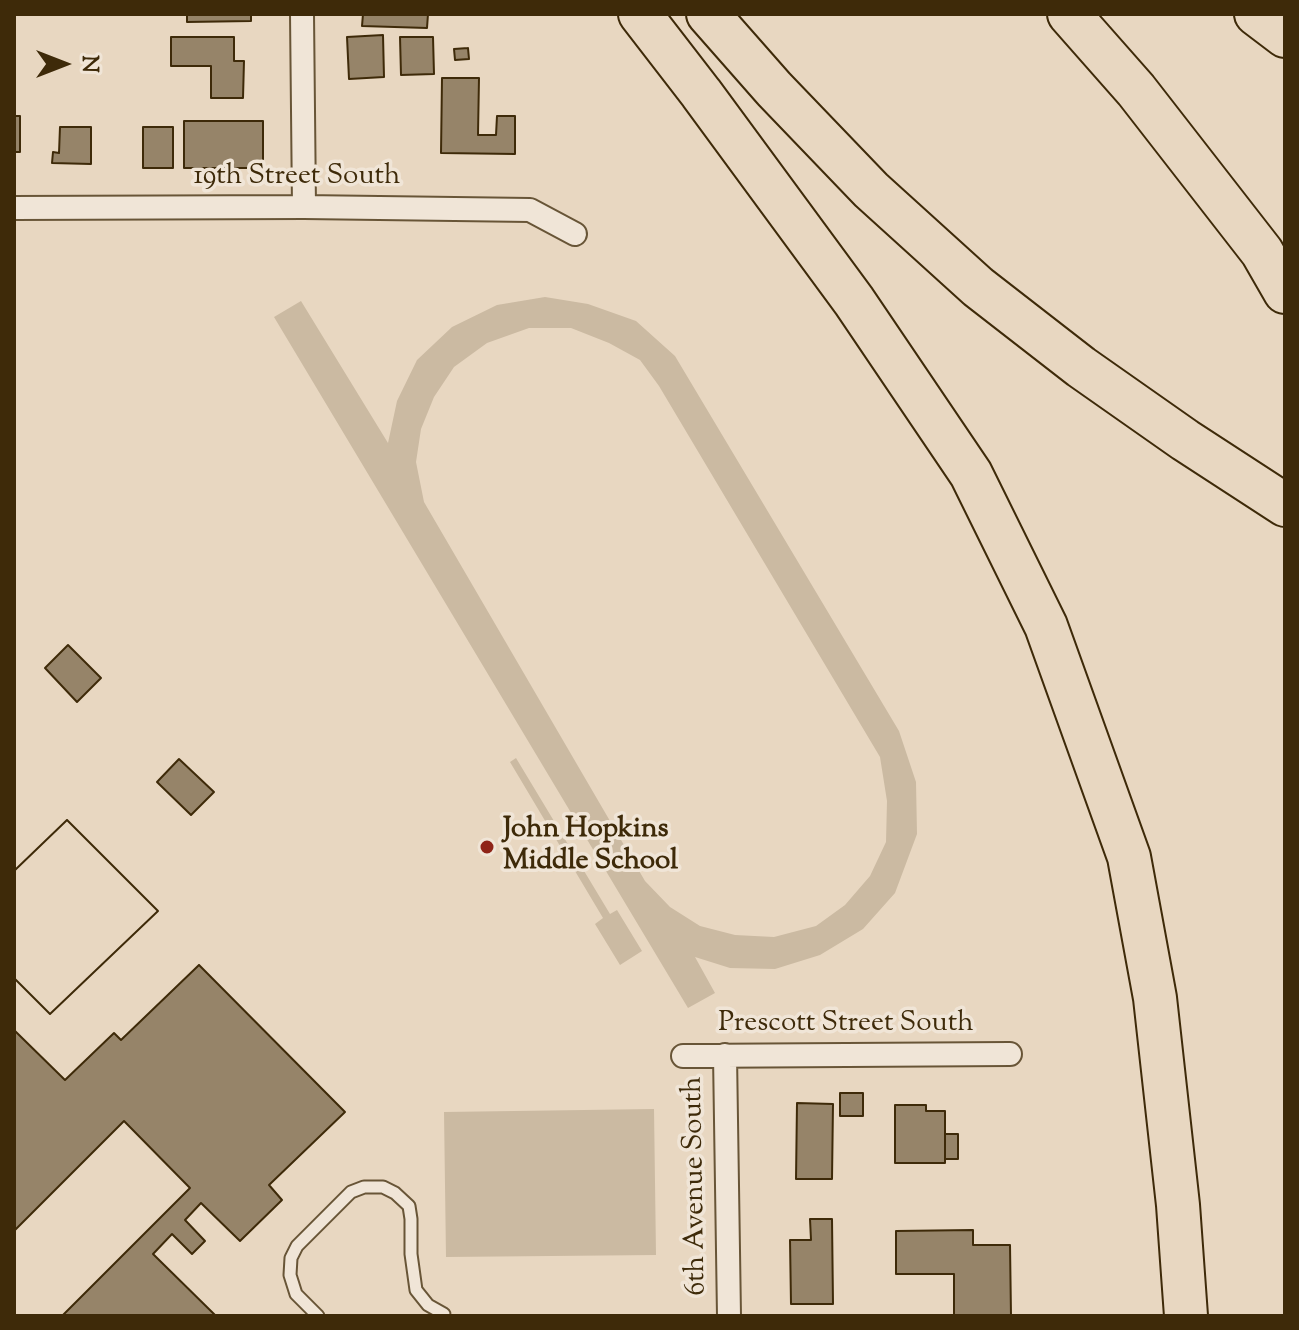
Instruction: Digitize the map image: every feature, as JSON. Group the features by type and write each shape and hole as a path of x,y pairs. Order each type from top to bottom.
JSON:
{"highway":[{"path":"640,14 854,301 971,474 1046,626 1129,857 1155,998 1178,1205 1186,1316"},
{"path":"708,14 774,89 871,190 978,287 1081,367 1285,505"},
{"path":"1069,14 1136,90 1262,252 1285,292"},
{"path":"1256,14 1285,36"}],"street":[{"path":"302,14 304,207"},
{"name":"19th Street South","path":"14,208 530,210 575,234"},
{"name":"Prescott Street South","path":"683,1056 1010,1054"},
{"name":"6th Avenue South","path":"725,1055 729,1316"}],"lane":[{"path":"318,1316 296,1294 290,1275 291,1258 297,1246 351,1192 364,1187 383,1187 409,1206 416,1290 428,1305 444,1314"}],"shaded area":[{"path":"545,297 588,304 636,321 675,356 899,731 916,782 917,834 895,893 863,929 820,955 775,969 730,968 695,957 715,993 688,1008 274,317 301,301 388,443 397,401 417,360 452,327 497,305","holes":["529,328 571,328 640,360 659,386 880,757 887,801 886,842 870,876 845,905 816,926 774,937 735,935 700,926 670,907 645,881 424,502 416,462 421,429 434,397 454,367 487,343"]},
{"path":"516,758 610,914 617,910 642,951 620,965 595,924 603,918 510,762"},
{"path":"654,1109 656,1255 446,1257 444,1112"}],"building":[{"path":"187,14 251,14 251,21 187,22"},
{"path":"363,14 428,14 427,28 362,26"},
{"path":"383,35 384,77 349,79 347,37"},
{"path":"171,37 234,37 234,61 244,61 243,98 211,98 211,66 171,66"},
{"path":"400,37 433,37 434,74 401,75"},
{"path":"468,48 469,59 455,60 454,49"},
{"path":"442,78 479,78 478,135 496,135 497,116 515,116 515,154 441,153"},
{"path":"14,116 20,116 20,152 14,152"},
{"path":"184,121 263,121 263,168 184,168"},
{"path":"60,127 91,127 91,164 52,163 53,152 59,153"},
{"path":"143,127 173,127 173,168 143,168"},
{"path":"68,645 101,678 77,702 45,668"},
{"path":"179,759 214,792 191,815 157,782"},
{"path":"67,820 158,911 50,1014 14,978 14,871"},
{"path":"67,820 158,911 50,1014 14,978 14,871"},
{"path":"199,965 345,1112 269,1185 282,1200 240,1241 201,1203 185,1220 205,1241 192,1254 172,1234 153,1254 216,1316 62,1316 190,1188 124,1121 14,1231 14,1030 65,1080 114,1033 121,1040"},
{"path":"840,1093 863,1093 863,1116 840,1116"},
{"path":"797,1103 833,1104 832,1179 796,1179"},
{"path":"895,1105 926,1105 926,1111 945,1111 945,1163 895,1163"},
{"path":"945,1134 958,1134 958,1159 945,1159"},
{"path":"810,1219 832,1219 833,1304 791,1304 790,1240 811,1240"},
{"path":"973,1230 973,1245 1010,1245 1011,1316 954,1316 954,1274 896,1274 896,1231"}],"place":[{"name":"John Hopkins Middle School","path":"487,847"}]}
